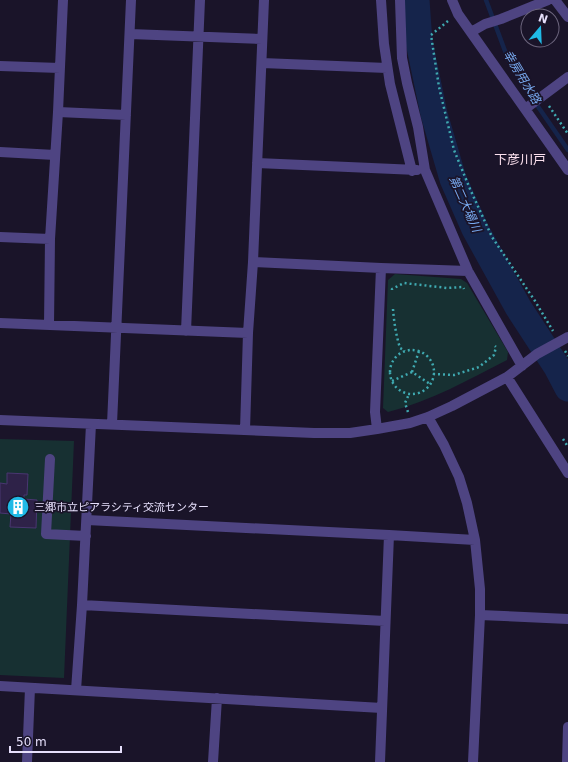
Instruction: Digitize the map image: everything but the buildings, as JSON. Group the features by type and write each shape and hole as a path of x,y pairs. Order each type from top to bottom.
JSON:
{"street":[{"path":"49,325 50,239 58,112 62,0"},
{"path":"112,424 132,0"},
{"path":"186,331 200,0"},
{"path":"245,430 248,333 253,262 264,0"},
{"path":"381,0 387,68 412,171"},
{"path":"400,0 402,58 418,127 425,170 468,271 522,366"},
{"path":"452,0 458,14 528,107 568,170"},
{"path":"471,32 485,24 548,0"},
{"path":"555,0 568,17"},
{"path":"130,34 262,39"},
{"path":"262,62 387,68"},
{"path":"0,66 60,68"},
{"path":"528,107 568,77"},
{"path":"58,112 126,115"},
{"path":"0,152 55,155"},
{"path":"257,163 412,171 425,170"},
{"path":"0,237 50,239"},
{"path":"253,262 468,271"},
{"path":"377,429 375,412 381,268"},
{"path":"0,323 248,333"},
{"path":"0,420 314,433 343,433 377,429 410,423 452,406 508,377 537,354 564,339"},
{"path":"508,377 568,473"},
{"path":"428,417 459,476 467,503 475,540 480,589 480,615 473,762"},
{"path":"76,690 87,520 91,424"},
{"path":"50,459 46,534 86,536"},
{"path":"87,520 389,534 475,540"},
{"path":"380,762 389,534"},
{"path":"82,605 385,621"},
{"path":"480,615 568,619"},
{"path":"0,686 382,708"},
{"path":"27,762 30,688"},
{"path":"213,762 216,698"},
{"path":"567,762 568,728"}],"path":[{"path":"458,14 431,35 439,87 454,150 492,237 535,301 564,339 568,356"},
{"path":"542,96 568,134"},
{"path":"392,295 392,289 404,283 447,288 463,288 467,294"},
{"path":"393,308 397,339 400,348 405,351"},
{"path":"433,374 454,375 479,367 494,355 496,347 492,340"},
{"path":"405,351 419,351 428,357 434,370 430,384 422,391 415,394 409,394 401,391 392,381 390,374 392,363 396,356 405,351"},
{"path":"392,381 412,372 419,351"},
{"path":"412,372 430,384"},
{"path":"408,412 405,403 409,394"}],"green space":[{"path":"395,274 461,279 467,283 508,352 507,360 434,396 388,412 383,408 388,280"},
{"path":"0,439 74,441 64,678 0,675"}],"waterway":[{"name":"第二大場川","path":"416,0 419,42 434,114 453,179 475,229 518,307 557,367 568,388"},
{"name":"幸房用水路","path":"486,0 508,59 530,95 568,150"}],"place":[{"name":"三郷市立ピアラシティ交流センター","path":"18,507"}],"district":[{"name":"下彦川戸","path":"520,159"}]}
